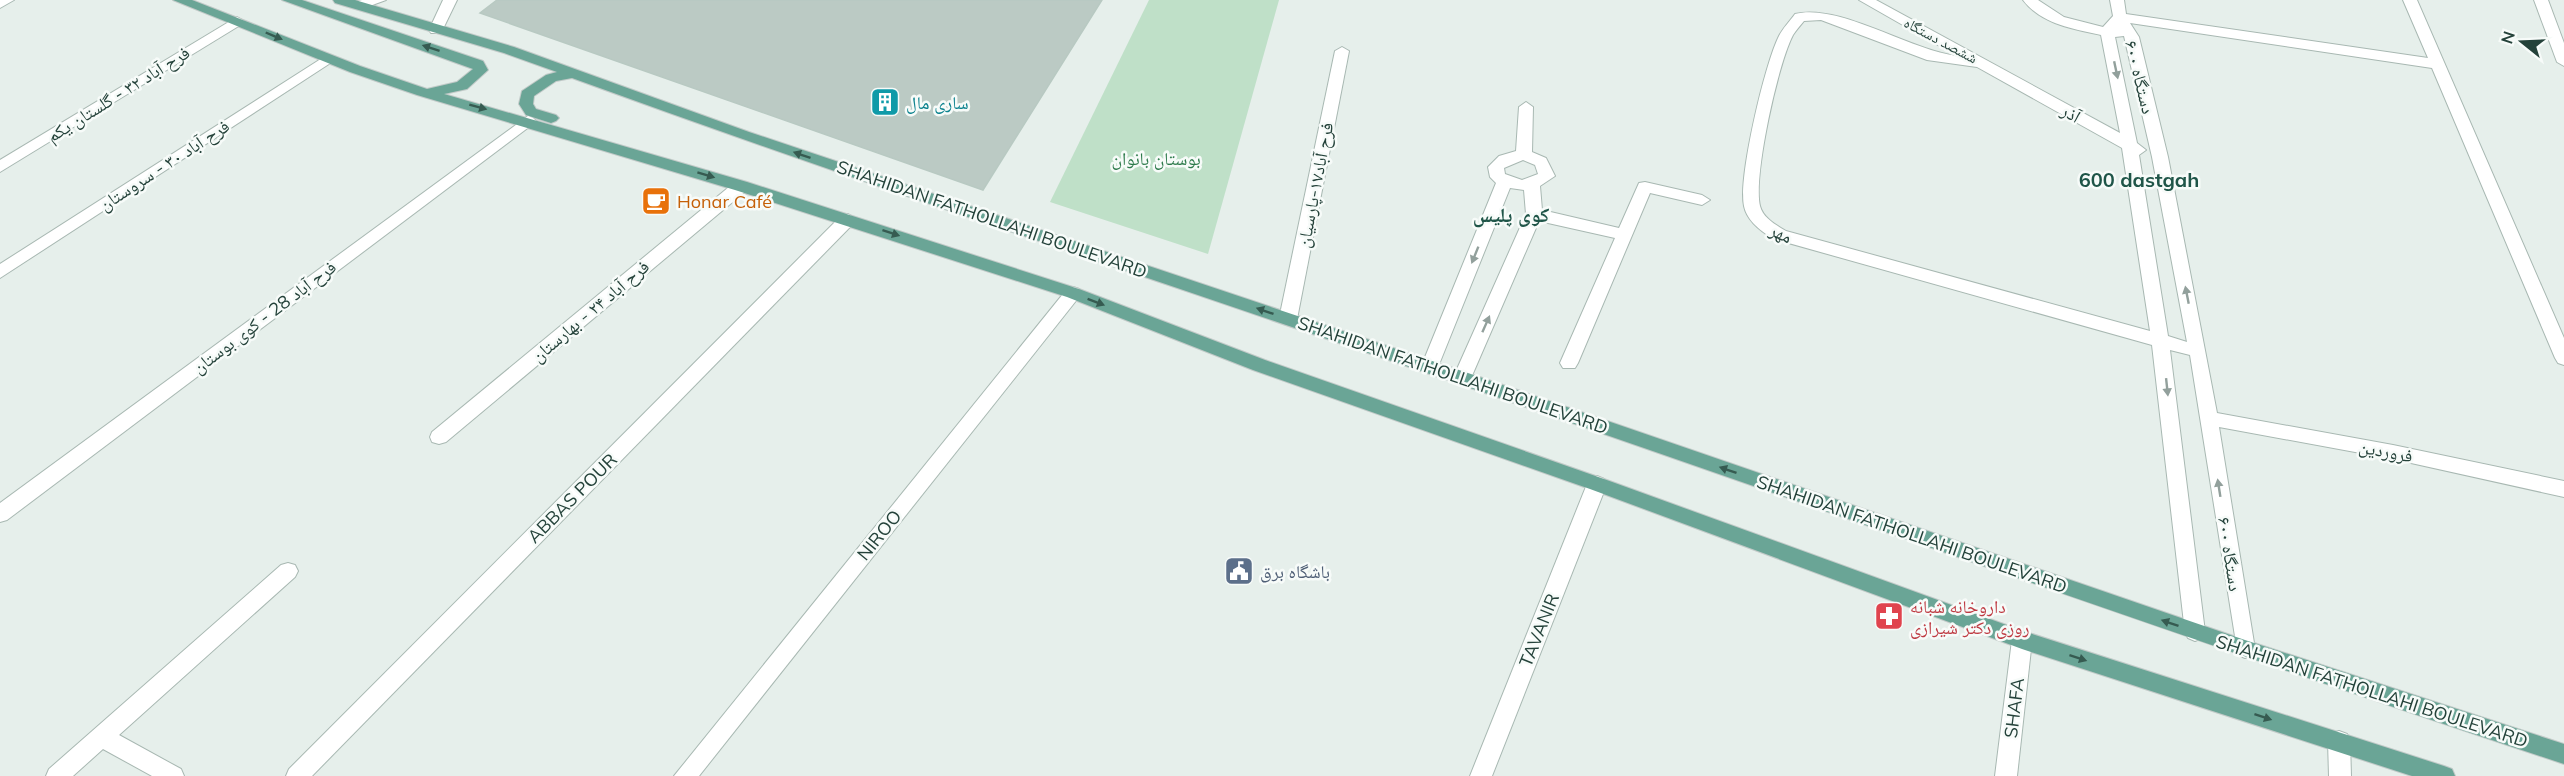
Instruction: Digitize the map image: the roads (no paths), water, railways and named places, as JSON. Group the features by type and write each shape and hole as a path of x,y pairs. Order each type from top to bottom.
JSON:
{"main road":[{"path":"180,0 327,59 422,92 528,121 848,219 1073,293 1260,365 1597,484 2022,640 2444,776"},
{"path":"289,0 478,64 481,70 462,86 422,92"},
{"name":"SHAHIDAN FATHOLLAHI BOULEVARD","path":"340,0 509,50 756,139 1430,367 2195,632 2564,754"},
{"path":"573,73 551,78 527,94 526,104 531,111 648,150 666,163"}],"street":[{"path":"0,4 7,0"},
{"path":"359,5 379,0"},
{"path":"436,30 450,0"},
{"name":"ششصد دستگاه","path":"1866,0 1985,64"},
{"path":"2030,0 2038,10 2050,17 2132,37"},
{"path":"2410,0 2564,358"},
{"path":"2541,0 2564,62"},
{"path":"2118,8 2436,64"},
{"name":"۶۰۰ دستگاه","path":"2118,8 2107,31 2132,149 2162,341 2195,632"},
{"name":"۶۰۰ دستگاه","path":"2118,8 2132,37 2160,157 2198,351 2245,649"},
{"name":"مهر","path":"1985,64 1932,57 1822,16 1800,17 1785,36 1765,108 1754,161 1751,203 1757,216 1765,226 1780,236 2198,351"},
{"name":"فرح آباد ۳۲ - گلستان یکم","path":"0,167 237,21"},
{"name":"فرح آباد۱۷-پارسیان","path":"1288,319 1342,51"},
{"name":"فرح آباد ۳۰ - سروستان","path":"0,272 327,59"},
{"name":"آذر","path":"1985,64 2132,149 2160,157"},
{"path":"1524,154 1526,107"},
{"name":"فرح آباد 28 - کوی بوستان","path":"0,514 528,121"},
{"path":"1524,154 1541,162 1547,176 1532,185 1513,186 1498,177 1496,167 1504,160 1524,154"},
{"path":"1430,367 1505,181"},
{"path":"1462,378 1534,214 1532,185"},
{"name":"فرح آباد ۲۴ - بهارستان","path":"439,437 741,186"},
{"path":"1569,363 1645,187 1702,200"},
{"path":"1534,214 1625,235"},
{"name":"ABBAS POUR","path":"297,776 848,219"},
{"name":"NIROO","path":"685,776 1073,293"},
{"name":"فروردین","path":"2208,418 2393,452 2564,489"},
{"name":"TAVANIR","path":"1481,776 1597,484"},
{"path":"57,776 288,571"},
{"name":"SHAFA","path":"2006,776 2022,640"},
{"path":"101,737 172,776"},
{"path":"2339,741 2340,776"}],"place":[{"name":"ساری مال","path":"885,102"},
{"name":"Honar Café","path":"656,201"},
{"name":"باشگاه برق","path":"1239,571"},
{"name":"داروخانه شبانه روزی دکتر شیرازی","path":"1889,616"}],"district":[{"name":"600 dastgah","path":"2139,179"},
{"name":"کوی پلیس","path":"1511,214"}],"park label":[{"name":"بوستان بانوان","path":"1156,158"}]}
